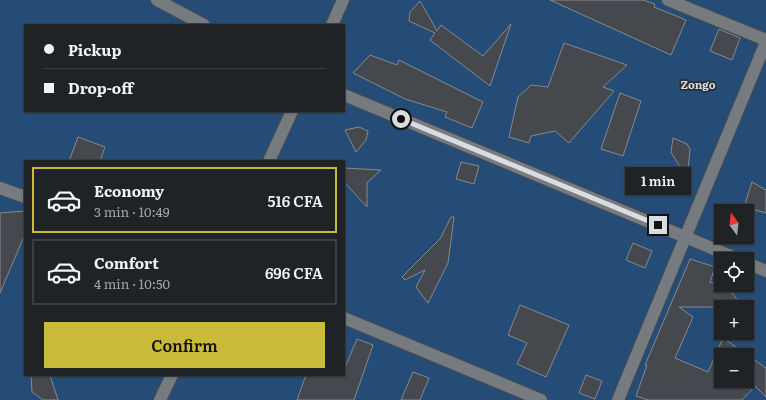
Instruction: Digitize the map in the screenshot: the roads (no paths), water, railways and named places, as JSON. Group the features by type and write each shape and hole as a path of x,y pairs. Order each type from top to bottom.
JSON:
{"street":[{"path":"157,0 202,24"},
{"path":"332,24 343,0"},
{"path":"618,400 766,41 668,0"},
{"path":"345,95 721,252"},
{"path":"269,160 292,112"},
{"path":"0,188 24,197"},
{"path":"754,266 766,271"},
{"path":"345,318 541,400"},
{"path":"160,400 172,376"}],"district":[{"name":"Zongo","path":"698,85"}]}
